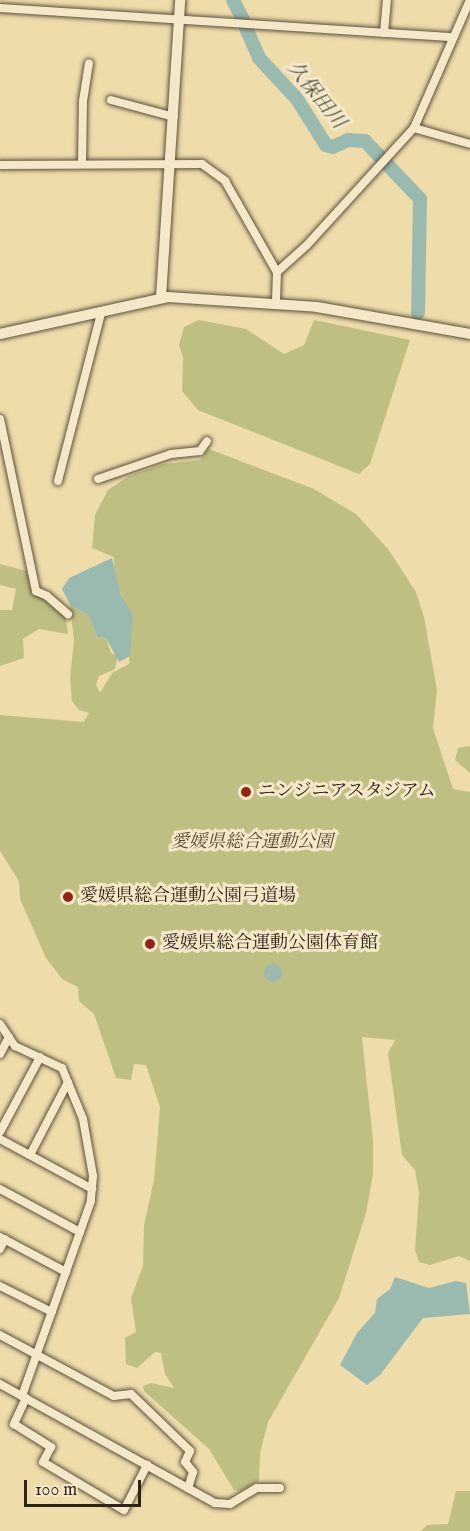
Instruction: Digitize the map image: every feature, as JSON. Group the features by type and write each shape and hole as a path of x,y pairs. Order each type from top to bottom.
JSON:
{"street":[{"path":"165,297 166,240 180,0"},
{"path":"384,33 387,0"},
{"path":"277,272 301,251 414,128 470,0"},
{"path":"0,8 180,17 453,37"},
{"path":"82,164 83,100 89,63"},
{"path":"111,100 174,117"},
{"path":"414,128 470,144"},
{"path":"0,165 172,162 202,164 225,181 277,272 276,303"},
{"path":"0,334 165,297 276,303 358,312 470,334"},
{"path":"58,481 100,313"},
{"path":"0,419 36,591 47,596 68,614"},
{"path":"98,479 171,454 200,451 207,441"},
{"path":"0,1024 15,1046 62,1068 83,1119 92,1189 80,1232 14,1424 51,1447 43,1462 124,1510 147,1465"},
{"path":"0,1054 9,1037"},
{"path":"0,1132 40,1057"},
{"path":"30,1155 68,1082"},
{"path":"0,1139 92,1189"},
{"path":"0,1189 80,1232"},
{"path":"0,1249 3,1238 66,1272"},
{"path":"0,1286 52,1312"},
{"path":"0,1335 114,1396 131,1394 190,1451 185,1462 193,1472 188,1488"},
{"path":"0,1384 223,1505 257,1488 280,1488"}],"green space":[{"path":"199,320 246,329 284,354 304,345 314,320 410,340 370,464 359,474 198,410 182,391 183,357 179,345 184,327"},
{"name":"愛媛県総合運動公園","path":"209,449 314,489 356,514 388,549 416,592 424,617 437,690 433,728 453,789 470,792 470,1261 459,1256 430,1265 419,1262 415,1250 419,1193 415,1170 402,1155 388,1053 395,1040 362,1037 373,1140 373,1174 366,1213 339,1298 268,1422 260,1453 259,1481 240,1491 234,1490 209,1449 144,1391 143,1386 151,1383 174,1388 165,1374 161,1353 155,1352 137,1368 126,1364 125,1338 136,1332 131,1298 143,1266 144,1225 154,1180 160,1107 146,1065 134,1064 131,1080 116,1078 94,1014 79,1001 78,987 62,979 46,958 20,899 19,881 0,851 0,715 84,722 89,713 79,710 72,701 70,678 74,640 70,605 88,615 97,637 106,638 111,653 118,656 115,669 99,676 96,684 100,693 112,673 129,664 131,618 114,576 114,557 92,548 95,515 108,490 129,476 163,464 200,460"},
{"path":"0,564 27,571 33,592 65,613 68,634 39,629 23,639 24,658 0,666 0,610 12,610 16,589 0,585"},
{"path":"470,746 470,773 455,760 458,748"},
{"path":"456,1491 470,1491 470,1531 421,1531 427,1525 448,1524"}],"water":[{"path":"112,558 121,595 133,614 130,656 119,662 106,638 97,637 88,615 70,605 62,589 69,578"},
{"path":"273,964 279,967 282,973 279,979 273,982 267,979 264,973 267,967"},
{"path":"395,1277 429,1288 456,1281 466,1283 470,1314 423,1318 380,1375 367,1385 340,1365 357,1333 375,1313 377,1299 390,1289"}],"waterway":[{"name":"久保田川","path":"233,0 243,20"},
{"name":"久保田川","path":"245,26 259,58 297,99 326,145 333,147 348,140 365,141 420,199 418,313"}],"place":[{"name":"ニンジニアスタジアム","path":"246,792"},
{"name":"愛媛県総合運動公園弓道場","path":"68,897"},
{"name":"愛媛県総合運動公園体育館","path":"150,944"}]}
